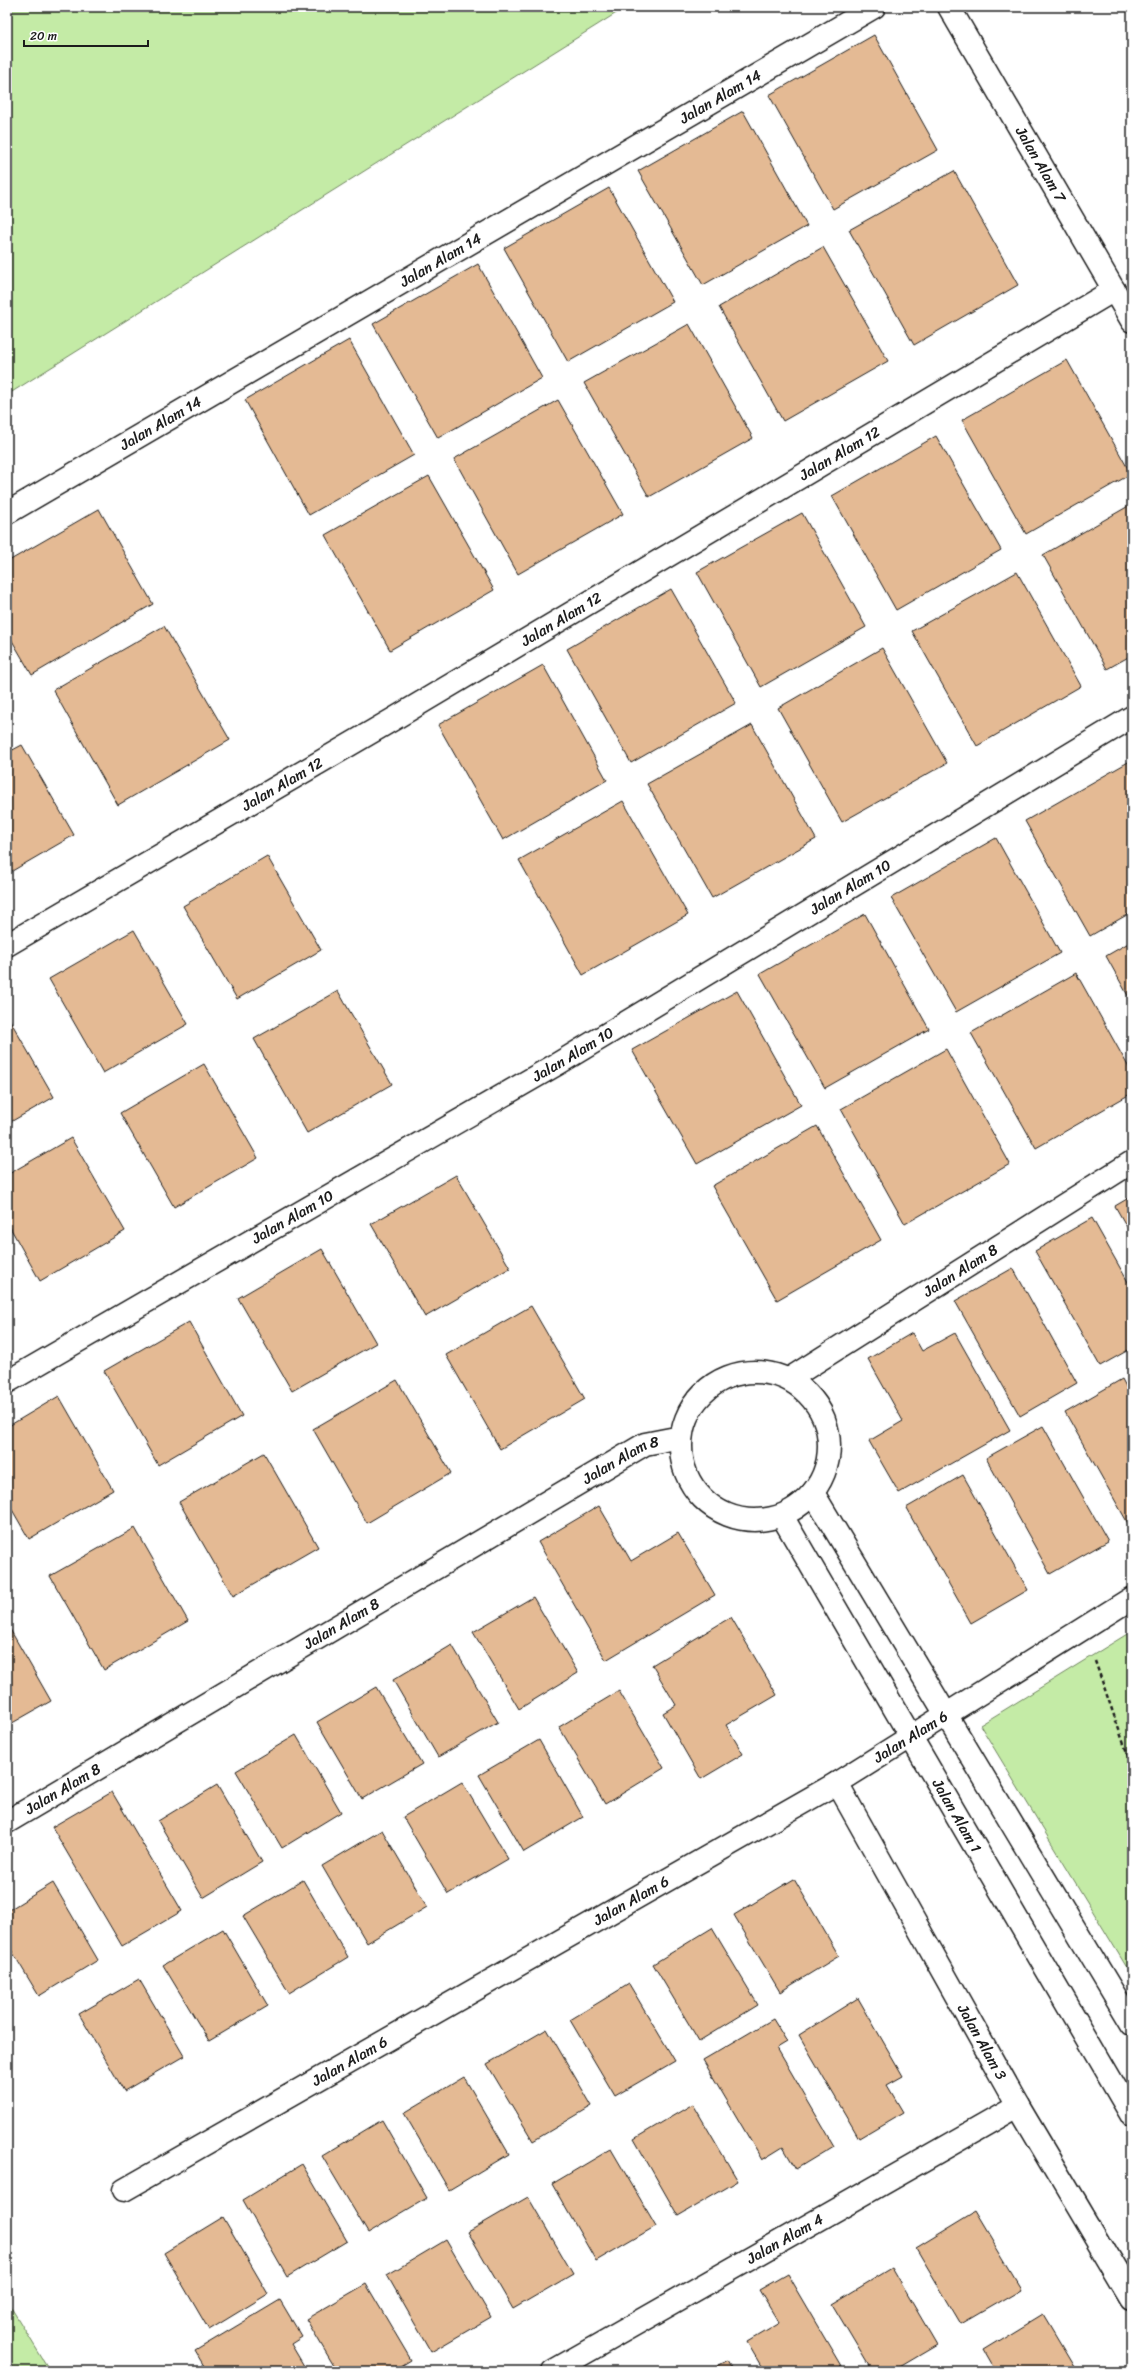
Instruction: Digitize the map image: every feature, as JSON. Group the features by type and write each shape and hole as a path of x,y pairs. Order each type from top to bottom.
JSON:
{"street":[{"name":"Jalan Alam 14","path":"7,512 874,7"},
{"name":"Jalan Alam 7","path":"949,7 1132,321"},
{"name":"Jalan Alam 12","path":"7,945 392,720 1114,290"},
{"name":"Jalan Alam 10","path":"7,1382 559,1063 1132,717"},
{"name":"Jalan Alam 8","path":"789,1379 1132,1162"},
{"path":"743,1372 766,1372 789,1379 807,1392 820,1409 828,1430 829,1452 824,1474 813,1493 799,1507 782,1516 757,1521 732,1517 709,1505 692,1486 683,1462 681,1437 688,1414 702,1394 720,1380 743,1372"},
{"name":"Jalan Alam 8","path":"7,1822 645,1444 681,1437"},
{"path":"813,1493 1132,2024"},
{"name":"Jalan Alam 1","path":"782,1516 1132,2116"},
{"name":"Jalan Alam 6","path":"124,2190 837,1783 1132,1598"},
{"name":"Jalan Alam 3","path":"837,1783 1018,2106 1132,2298"},
{"name":"Jalan Alam 4","path":"553,2371 1018,2106"}],"path":[{"path":"1083,1628 1132,1767"}],"green space":[{"path":"7,7 626,7 7,395"},
{"path":"1132,1631 1132,1976 980,1725"},
{"path":"7,2301 50,2371 7,2371"}],"building":[{"path":"874,35 938,150 833,209 769,95"},
{"path":"743,111 807,226 703,285 638,171"},
{"path":"954,171 1018,285 914,345 849,230"},
{"path":"609,188 673,302 568,362 504,248"},
{"path":"823,247 888,361 783,421 719,307"},
{"path":"478,264 542,378 438,438 373,324"},
{"path":"689,324 753,438 649,497 584,383"},
{"path":"349,340 414,455 309,515 245,400"},
{"path":"1067,360 1131,474 1026,534 962,420"},
{"path":"558,400 623,514 518,574 454,459"},
{"path":"936,436 1001,550 896,610 832,496"},
{"path":"429,476 494,590 390,650 325,535"},
{"path":"1132,504 1132,655 1107,669 1043,555"},
{"path":"99,509 153,604 32,675 7,632 7,562"},
{"path":"802,513 866,627 761,687 697,572"},
{"path":"1017,572 1081,686 977,746 912,631"},
{"path":"671,589 736,703 631,763 567,649"},
{"path":"164,626 230,740 118,805 53,690"},
{"path":"882,648 947,763 842,822 778,708"},
{"path":"543,665 607,780 503,840 438,725"},
{"path":"752,725 816,839 712,898 647,784"},
{"path":"22,745 74,835 7,874 7,753"},
{"path":"1130,761 1132,765 1132,912 1090,936 1025,821"},
{"path":"623,801 688,915 583,975 519,860"},
{"path":"996,838 1060,953 956,1012 891,898"},
{"path":"267,856 321,950 237,999 183,906"},
{"path":"865,914 929,1029 825,1088 760,974"},
{"path":"134,930 188,1024 103,1073 49,979"},
{"path":"1132,941 1132,1003 1106,956"},
{"path":"1076,973 1132,1073 1132,1093 1036,1148 971,1033"},
{"path":"338,991 392,1084 307,1133 254,1039"},
{"path":"737,991 801,1105 697,1164 632,1050"},
{"path":"7,1015 54,1097 7,1124"},
{"path":"946,1049 1010,1164 905,1224 841,1109"},
{"path":"204,1064 258,1158 174,1207 120,1113"},
{"path":"817,1126 881,1240 777,1300 712,1186"},
{"path":"71,1138 125,1231 40,1281 7,1222 7,1175"},
{"path":"456,1175 510,1268 425,1317 371,1224"},
{"path":"1132,1196 1132,1236 1115,1206"},
{"path":"1092,1218 1132,1289 1132,1348 1100,1366 1035,1251"},
{"path":"322,1249 376,1343 292,1391 238,1298"},
{"path":"1013,1268 1077,1383 1020,1416 955,1301"},
{"path":"531,1306 585,1399 500,1449 446,1355"},
{"path":"189,1322 242,1416 158,1465 104,1371"},
{"path":"912,1333 922,1351 955,1333 1010,1430 899,1493 869,1441 903,1421 868,1359"},
{"path":"1122,1379 1132,1398 1132,1526 1130,1527 1065,1412"},
{"path":"397,1380 451,1473 367,1523 313,1429"},
{"path":"59,1396 113,1490 29,1539 7,1501 7,1427"},
{"path":"1043,1426 1108,1541 1050,1574 986,1458"},
{"path":"264,1453 318,1547 233,1596 179,1502"},
{"path":"963,1475 1028,1590 971,1623 906,1508"},
{"path":"599,1506 631,1561 678,1533 715,1595 606,1660 538,1542"},
{"path":"135,1528 188,1621 104,1670 50,1576"},
{"path":"533,1597 578,1673 519,1709 473,1632"},
{"path":"731,1617 777,1695 726,1725 743,1754 701,1779 663,1713 676,1705 652,1665"},
{"path":"7,1624 51,1701 7,1726"},
{"path":"452,1645 498,1722 438,1757 393,1680"},
{"path":"376,1687 422,1764 362,1799 317,1722"},
{"path":"619,1691 664,1768 605,1804 559,1727"},
{"path":"296,1735 341,1812 282,1848 236,1771"},
{"path":"539,1740 583,1817 524,1852 479,1775"},
{"path":"462,1782 508,1859 448,1894 403,1817"},
{"path":"217,1785 262,1862 203,1898 158,1821"},
{"path":"112,1792 182,1911 122,1946 52,1827"},
{"path":"382,1830 427,1907 367,1943 322,1866"},
{"path":"794,1879 839,1956 780,1992 734,1915"},
{"path":"303,1880 348,1957 289,1993 243,1916"},
{"path":"53,1883 98,1960 39,1996 7,1943 7,1911"},
{"path":"712,1928 758,2005 699,2041 653,1964"},
{"path":"223,1929 268,2006 209,2041 163,1965"},
{"path":"139,1979 184,2056 124,2091 79,2014"},
{"path":"629,1984 675,2061 615,2096 570,2020"},
{"path":"858,1998 903,2076 887,2085 903,2112 859,2138 799,2035"},
{"path":"773,2019 787,2042 777,2048 834,2146 796,2169 783,2147 762,2160 703,2060"},
{"path":"547,2029 592,2106 533,2141 487,2064"},
{"path":"464,2077 509,2154 449,2190 404,2113"},
{"path":"693,2104 738,2181 678,2216 634,2139"},
{"path":"382,2120 427,2198 368,2233 322,2156"},
{"path":"611,2149 656,2226 596,2261 552,2184"},
{"path":"302,2164 347,2241 287,2277 243,2200"},
{"path":"528,2197 573,2274 513,2309 468,2232"},
{"path":"975,2212 1021,2289 961,2324 916,2248"},
{"path":"223,2217 268,2294 209,2330 164,2253"},
{"path":"446,2240 491,2317 431,2352 387,2275"},
{"path":"892,2268 937,2345 893,2371 872,2371 832,2304"},
{"path":"787,2274 844,2371 764,2371 747,2342 779,2323 759,2290"},
{"path":"366,2284 411,2360 393,2371 337,2371 306,2319"},
{"path":"280,2300 302,2337 291,2344 307,2371 207,2371 195,2351"},
{"path":"1043,2314 1077,2371 996,2371 984,2350"},
{"path":"727,2361 733,2371 710,2371"}]}
